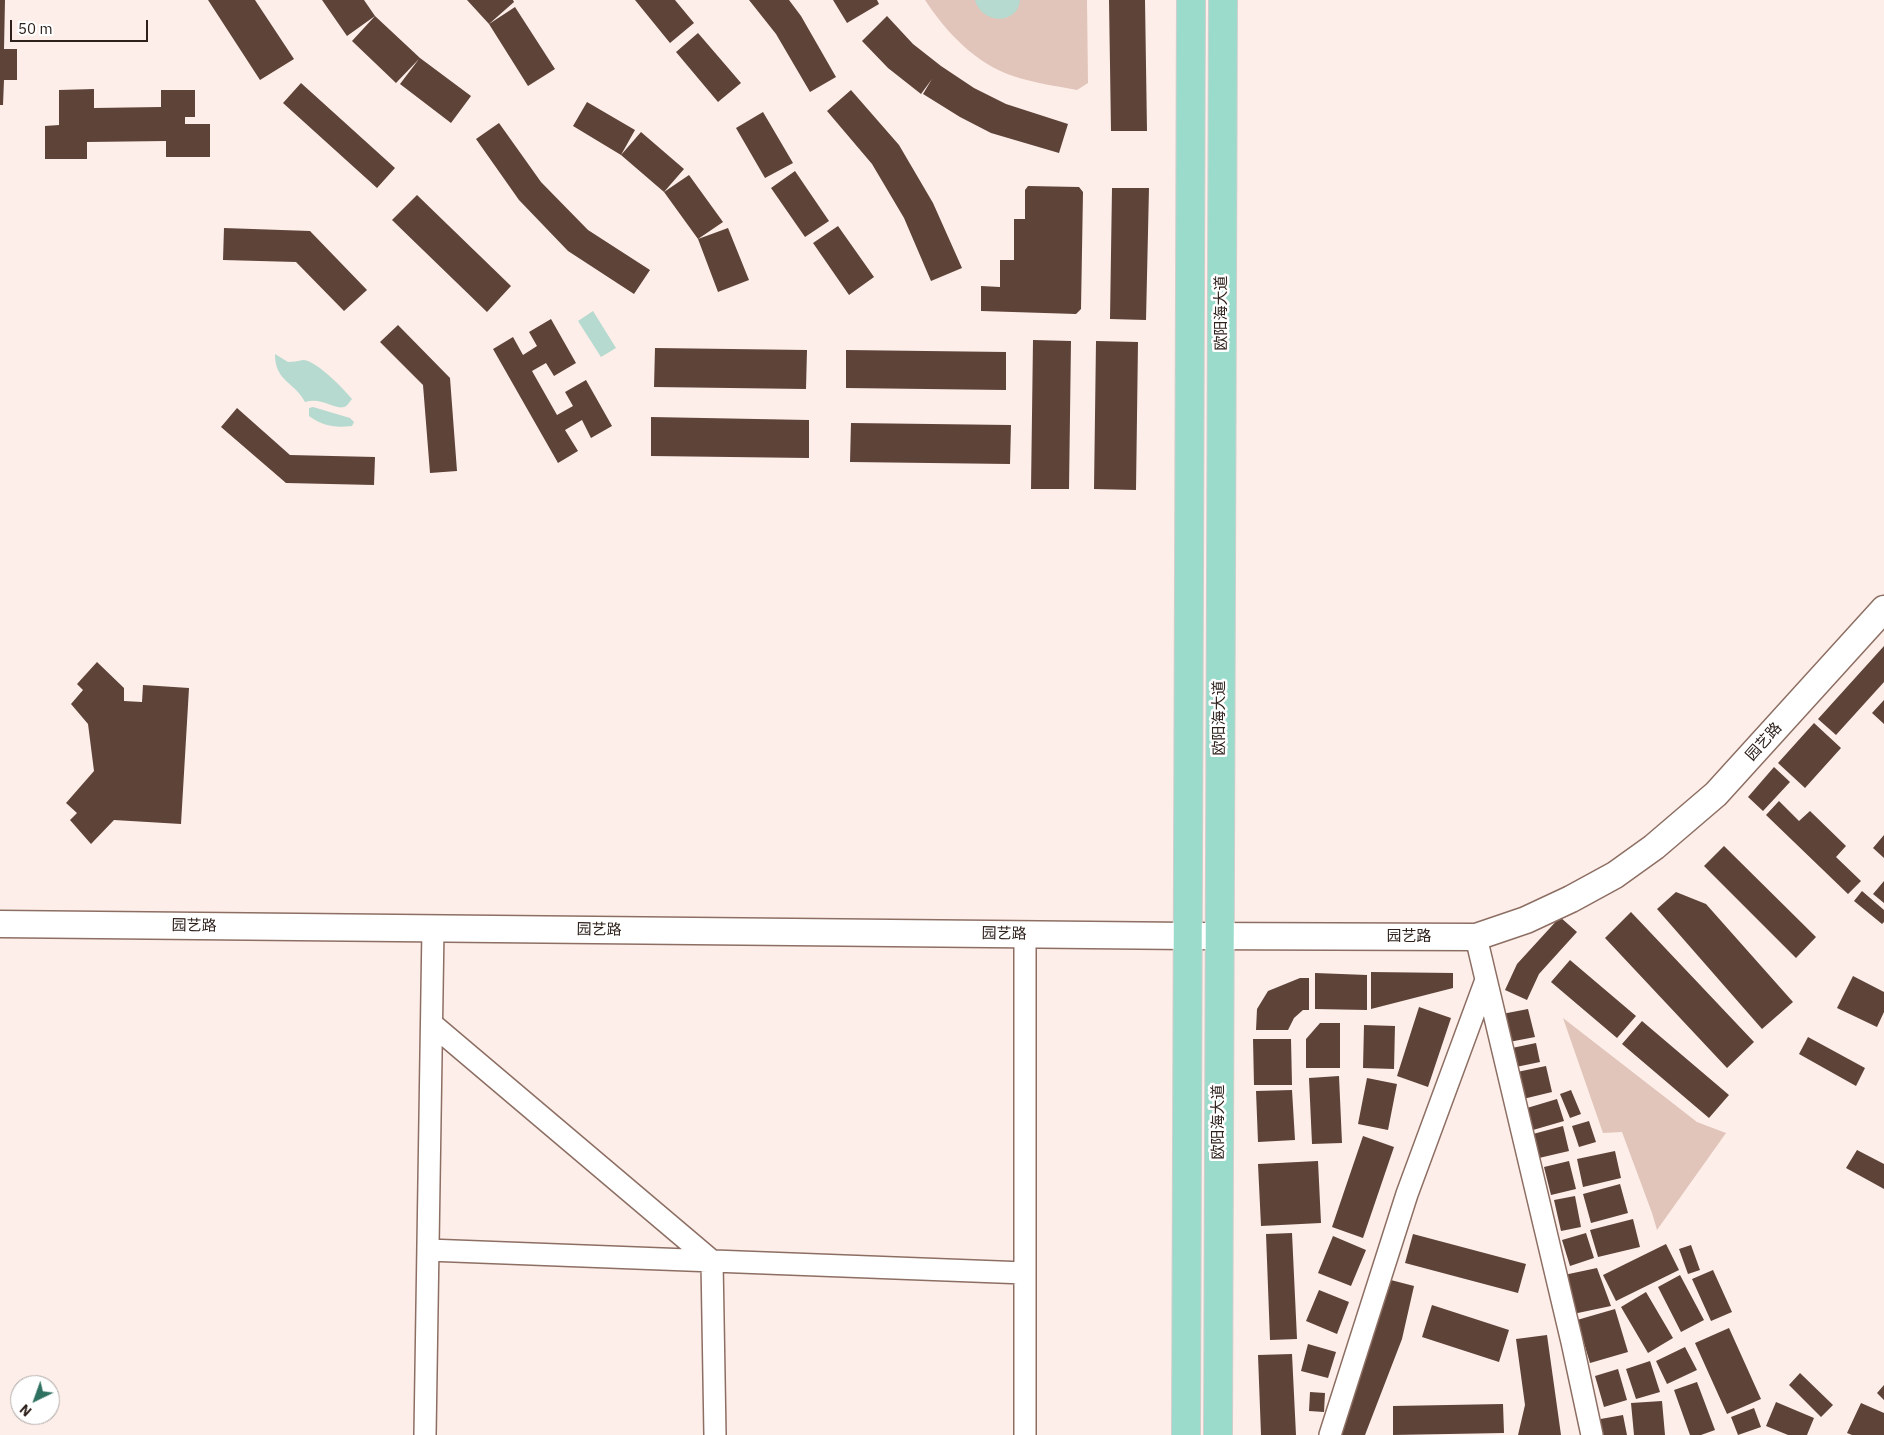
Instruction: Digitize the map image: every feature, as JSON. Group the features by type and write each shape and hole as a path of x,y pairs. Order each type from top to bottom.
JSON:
{"main road":[{"name":"欧阳海大道","path":"1186,1435 1191,0"},
{"name":"欧阳海大道","path":"1218,1435 1223,0"}],"street":[{"name":"园艺路","path":"0,924 1188,936 1476,937 1526,920 1571,899 1615,875 1654,847 1716,794 1884,609"},
{"path":"425,1435 433,928"},
{"path":"1025,934 1025,1435"},
{"path":"1476,937 1572,1342 1592,1435"},
{"path":"1330,1435 1407,1194 1486,980"},
{"path":"432,1024 712,1261 715,1435"},
{"path":"428,1250 1025,1273"}],"shaded area":[{"path":"925,0 1087,0 1088,83 1077,90 1029,81 999,71 963,46 942,24"},
{"path":"1563,1018 1697,1122 1726,1133 1657,1230 1622,1132 1603,1133"}],"water":[{"path":"975,0 1020,0 1018,8 1013,14 1007,18 999,19 985,14"},
{"path":"593,311 616,348 601,357 578,321"},
{"path":"275,354 288,362 309,361 336,382 352,399 344,407 336,407 317,401 305,402 278,370"},
{"path":"313,407 350,418 354,422 352,426 346,427 324,424 309,416 309,408"}],"building":[{"path":"0,0 5,0 4,49 17,49 17,80 4,80 3,105 0,105"},
{"path":"208,0 255,0 294,59 260,80"},
{"path":"322,0 364,0 375,16 347,36"},
{"path":"467,0 513,0 514,2 489,24"},
{"path":"635,0 675,0 694,23 670,43"},
{"path":"749,0 789,0 801,16 836,77 810,92 776,34"},
{"path":"833,0 877,0 879,4 847,23"},
{"path":"1109,0 1145,0 1147,131 1111,131"},
{"path":"515,7 555,69 528,86 489,24"},
{"path":"375,16 420,58 471,96 451,123 400,84 419,59 396,83 352,41"},
{"path":"887,16 913,44 974,88 1006,104 1068,124 1059,153 991,133 960,117 923,94 932,79 921,94 888,68 862,41"},
{"path":"698,33 741,83 718,102 676,52"},
{"path":"301,83 395,168 377,188 283,103"},
{"path":"94,89 94,108 161,107 161,90 195,90 195,117 185,117 185,124 210,124 210,157 166,157 166,141 87,142 87,159 45,159 45,126 59,125 59,90"},
{"path":"851,90 899,145 933,203 962,268 931,281 904,218 872,164 827,111"},
{"path":"587,102 635,130 621,155 573,126"},
{"path":"763,112 793,163 765,178 736,128"},
{"path":"499,123 541,182 588,230 650,270 634,294 568,251 519,200 476,139"},
{"path":"641,132 684,169 664,192 621,155"},
{"path":"795,171 829,221 805,237 771,188"},
{"path":"689,175 723,222 698,239 664,192"},
{"path":"1028,186 1079,187 1083,192 1081,309 1076,314 981,311 981,286 1000,287 1000,260 1014,260 1014,219 1025,219 1025,190"},
{"path":"1112,188 1149,188 1146,320 1110,319"},
{"path":"417,195 511,286 487,312 392,220"},
{"path":"838,226 874,277 849,295 813,243"},
{"path":"224,228 310,231 367,290 344,311 296,262 223,260"},
{"path":"728,228 749,280 718,292 698,239"},
{"path":"551,319 576,363 554,376 546,363 532,371 557,415 573,406 565,392 586,380 612,426 591,438 582,420 565,430 578,451 558,463 493,349 513,337 523,355 537,346 529,332"},
{"path":"398,325 450,378 457,471 430,473 423,385 380,342"},
{"path":"1033,340 1071,341 1069,489 1031,489"},
{"path":"1096,341 1138,342 1136,490 1094,489"},
{"path":"655,348 807,350 806,389 654,387"},
{"path":"846,350 1006,352 1006,390 846,388"},
{"path":"237,408 290,455 375,457 374,485 286,483 221,427"},
{"path":"651,417 809,420 809,458 651,456"},
{"path":"851,423 1011,425 1010,464 850,462"},
{"path":"1884,646 1884,682 1836,735 1818,719"},
{"path":"97,662 124,688 124,701 142,702 143,685 189,688 181,824 114,820 91,844 70,820 77,813 66,803 94,771 88,724 71,704 83,690 77,684"},
{"path":"1884,700 1884,724 1872,713"},
{"path":"1814,723 1841,748 1805,788 1778,763"},
{"path":"1774,767 1790,782 1763,811 1748,797"},
{"path":"1779,801 1799,821 1810,811 1846,846 1836,857 1861,881 1848,894 1766,815"},
{"path":"1884,835 1884,858 1873,848"},
{"path":"1724,846 1816,937 1796,958 1704,866"},
{"path":"1884,881 1884,903 1873,894"},
{"path":"1862,891 1884,910 1884,922 1882,924 1854,901"},
{"path":"1676,892 1706,904 1793,1002 1762,1029 1657,909"},
{"path":"1631,912 1754,1042 1727,1068 1605,938"},
{"path":"1560,917 1577,932 1539,974 1527,1000 1505,990 1517,964"},
{"path":"1570,960 1636,1016 1617,1038 1551,982"},
{"path":"1371,972 1453,973 1453,988 1371,1009"},
{"path":"1315,973 1367,975 1367,1010 1315,1009"},
{"path":"1853,976 1884,992 1884,1012 1877,1027 1837,1008"},
{"path":"1300,978 1309,978 1309,1010 1303,1010 1294,1018 1288,1030 1256,1030 1257,1009 1268,991"},
{"path":"1419,1007 1451,1018 1428,1087 1397,1076"},
{"path":"1528,1009 1535,1037 1509,1042 1502,1014"},
{"path":"1642,1021 1729,1095 1709,1118 1622,1044"},
{"path":"1320,1023 1340,1023 1340,1068 1306,1068 1306,1039"},
{"path":"1364,1025 1395,1026 1394,1069 1363,1068"},
{"path":"1808,1037 1865,1068 1856,1086 1799,1054"},
{"path":"1253,1039 1291,1039 1292,1085 1254,1085"},
{"path":"1536,1043 1540,1062 1516,1067 1512,1048"},
{"path":"1546,1066 1552,1092 1523,1099 1517,1072"},
{"path":"1339,1076 1342,1143 1312,1144 1309,1078"},
{"path":"1367,1078 1397,1084 1388,1130 1358,1124"},
{"path":"1292,1090 1295,1140 1258,1142 1256,1091"},
{"path":"1571,1090 1581,1114 1570,1118 1560,1094"},
{"path":"1557,1099 1564,1121 1533,1130 1527,1108"},
{"path":"1589,1121 1596,1142 1579,1147 1572,1126"},
{"path":"1563,1126 1569,1151 1539,1158 1533,1134"},
{"path":"1363,1136 1394,1147 1363,1238 1332,1227"},
{"path":"1857,1150 1884,1164 1884,1189 1846,1168"},
{"path":"1615,1151 1621,1178 1583,1187 1577,1159"},
{"path":"1318,1161 1321,1223 1261,1226 1258,1164"},
{"path":"1569,1161 1576,1189 1551,1195 1544,1167"},
{"path":"1620,1184 1628,1213 1591,1223 1583,1194"},
{"path":"1575,1196 1581,1227 1561,1231 1554,1200"},
{"path":"1633,1219 1640,1247 1598,1257 1590,1230"},
{"path":"1292,1233 1297,1339 1270,1340 1266,1234"},
{"path":"1586,1233 1594,1258 1570,1266 1562,1240"},
{"path":"1413,1234 1526,1264 1518,1293 1405,1263"},
{"path":"1333,1236 1366,1250 1351,1286 1318,1273"},
{"path":"1666,1244 1679,1270 1616,1301 1603,1275"},
{"path":"1691,1245 1700,1270 1688,1274 1679,1249"},
{"path":"1597,1268 1611,1306 1573,1314 1564,1275"},
{"path":"1713,1270 1732,1312 1711,1321 1692,1279"},
{"path":"1680,1275 1704,1320 1681,1332 1658,1287"},
{"path":"1387,1279 1414,1286 1402,1339 1365,1435 1336,1435 1374,1332"},
{"path":"1319,1290 1349,1302 1337,1334 1306,1321"},
{"path":"1646,1292 1673,1338 1648,1353 1621,1307"},
{"path":"1432,1305 1509,1330 1499,1362 1422,1337"},
{"path":"1615,1309 1628,1352 1590,1363 1577,1320"},
{"path":"1729,1328 1761,1399 1727,1414 1695,1343"},
{"path":"1547,1335 1561,1435 1518,1435 1525,1405 1516,1339"},
{"path":"1308,1344 1336,1352 1328,1378 1301,1371"},
{"path":"1685,1347 1697,1370 1667,1384 1656,1361"},
{"path":"1292,1354 1296,1435 1261,1435 1258,1355"},
{"path":"1650,1361 1660,1392 1636,1399 1626,1369"},
{"path":"1618,1369 1627,1400 1604,1407 1595,1376"},
{"path":"1800,1373 1833,1405 1821,1417 1789,1385"},
{"path":"1697,1382 1715,1430 1701,1435 1690,1435 1674,1390"},
{"path":"1884,1385 1884,1400 1877,1393"},
{"path":"1310,1392 1325,1393 1324,1412 1309,1411"},
{"path":"1662,1401 1665,1435 1634,1435 1631,1403"},
{"path":"1776,1402 1814,1418 1807,1435 1788,1435 1766,1426"},
{"path":"1861,1403 1884,1413 1884,1435 1852,1435 1847,1433"},
{"path":"1503,1404 1504,1433 1393,1435 1393,1406"},
{"path":"1754,1408 1761,1427 1738,1435 1731,1417"},
{"path":"1623,1415 1627,1435 1598,1435 1595,1420"}]}
